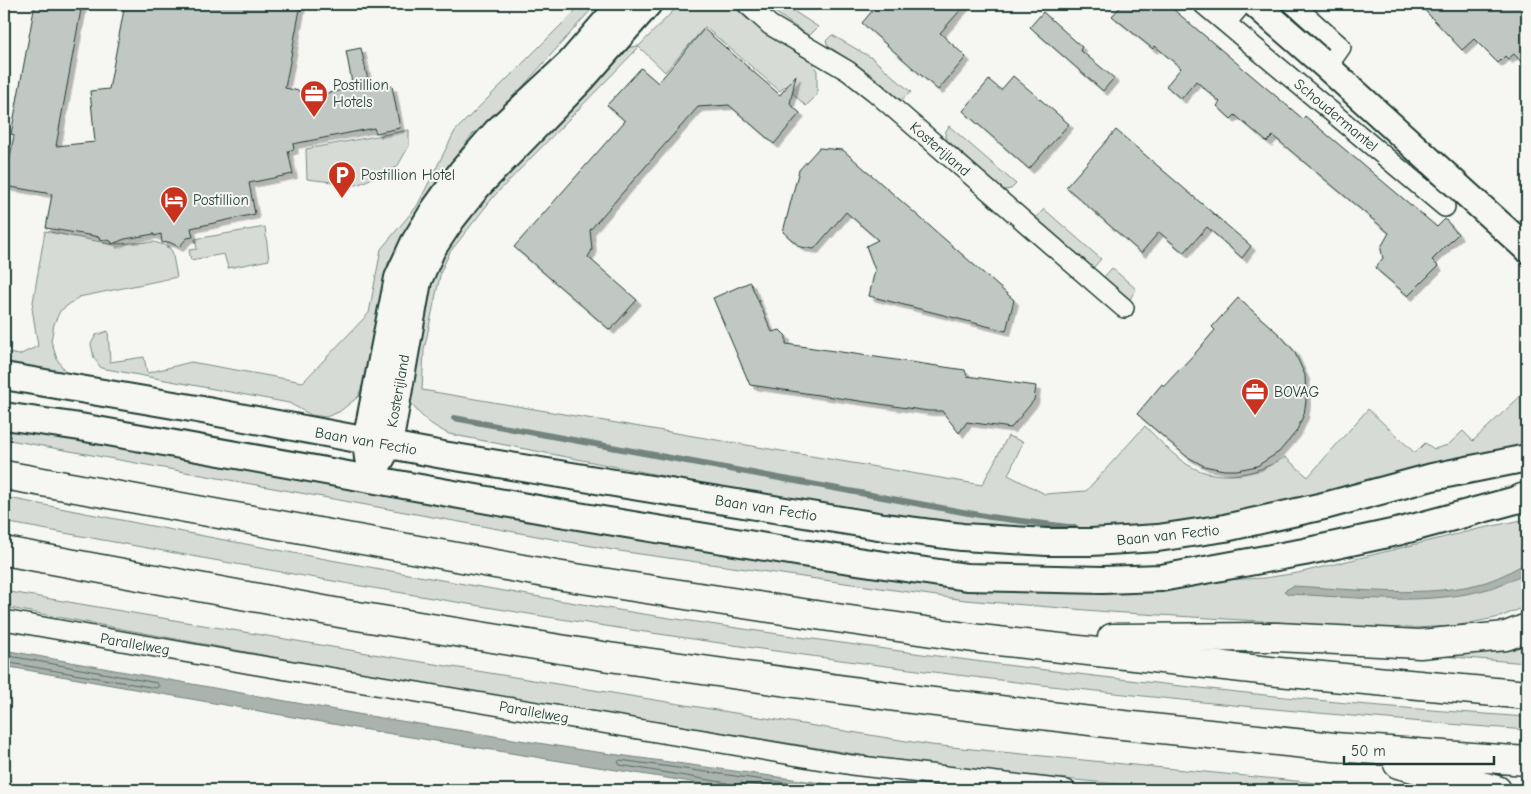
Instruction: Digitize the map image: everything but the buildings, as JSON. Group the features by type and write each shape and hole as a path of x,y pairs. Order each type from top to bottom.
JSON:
{"highway":[{"path":"4,475 556,575 980,639 1278,672 1527,695"},
{"path":"4,551 345,614 608,657 910,699 1123,725 1334,747 1527,761"},
{"path":"980,639 1277,637 1420,644 1506,636 1527,628"},
{"path":"1334,747 1497,790"}],"main road":[{"name":"Kosterijland","path":"377,443 398,278 414,243 434,210 462,171 496,132 570,63 620,4"},
{"name":"Kosterijland","path":"370,479 377,443 418,281 432,249 452,219 478,186 582,79 648,4"},
{"name":"Schoudermantel","path":"1255,4 1527,249"},
{"name":"Baan van Fectio","path":"4,376 197,409 377,443 884,527 962,537 1047,542 1090,542 1158,538 1225,528 1328,505 1432,477 1527,458"},
{"path":"4,416 89,428 370,479 802,553 967,577 1103,580 1161,578 1304,552 1401,531 1526,498"}],"street":[{"name":"Kosterijland","path":"747,4 770,25 848,71 875,92 1124,308"},
{"name":"Schoudermantel","path":"1203,4 1445,207"},
{"path":"1226,23 1242,4"},
{"name":"Schoudermantel","path":"1293,4 1341,47 1327,67"},
{"name":"Parallelweg","path":"4,620 251,664 852,765 1066,790"}],"shaded area":[{"path":"582,4 596,4 503,109 473,134 448,166 388,263 373,355 358,397 339,412 326,417 311,415 289,403 101,368 94,358 91,344 96,335 108,331 110,362 144,357 147,373 191,362 303,382 369,313 381,249 417,206 455,131"},
{"path":"680,4 731,4 747,19 776,40 812,62 817,71 817,95 806,106 785,86 780,91 705,27 665,72 639,47 495,195 450,252 441,271 424,350 422,390 982,485 1008,436 1023,442 1008,475 1045,494 1086,491 1145,426 1182,461 1207,473 1234,475 1247,473 1273,464 1285,457 1308,477 1368,409 1415,453 1425,443 1434,449 1448,445 1463,431 1473,441 1527,390 1527,446 1326,495 1191,523 1124,529 1072,530 989,528 868,516 449,434 424,418 406,396 422,297 447,234 623,48 639,46"},
{"path":"763,4 783,4 818,27 809,36"},
{"path":"832,35 872,58 911,92 901,100 872,75 828,46 826,41"},
{"path":"949,126 1016,184 1011,189 1005,190 1001,188 947,140 945,133"},
{"path":"409,130 409,146 397,167 357,185 307,179 306,149"},
{"path":"1044,209 1101,259 1093,268 1036,218"},
{"path":"265,227 269,260 228,268 224,254 191,260 189,250 197,249 195,239"},
{"path":"45,231 111,244 154,242 167,246 172,251 177,277 79,297 60,311 54,324 51,341 57,359 66,373 65,377 4,371 4,352 19,355 38,346 32,308"},
{"path":"1112,268 1136,289 1130,299 1104,277"},
{"path":"4,423 1109,585 1264,578 1298,573 1478,529 1527,519 1527,606 1500,617 1455,626 1391,629 1110,612 965,600 619,551 4,439"},
{"path":"4,497 323,558 643,614 910,652 1178,686 1357,704 1527,717 1527,730 1119,694 916,670 624,629 358,585 4,522"},
{"path":"4,591 373,654 931,745 1387,790 1180,790 928,766 370,675 4,607"},
{"path":"1527,639 1527,663 1440,656 1440,653"}],"water":[{"path":"1527,562 1527,571 1503,584 1475,592 1444,597 1379,599 1288,594 1284,591 1293,586 1390,592 1440,590 1486,582"},
{"path":"4,650 363,715 582,750 872,790 741,790 361,729 4,666"}],"waterway":[{"path":"454,418 990,517 1076,528"}],"place":[{"name":"Postillion Hotels","path":"314,118"},
{"name":"Postillion Hotel","path":"342,199"},
{"name":"Postillion","path":"174,224"},
{"name":"BOVAG","path":"1255,416"}]}
